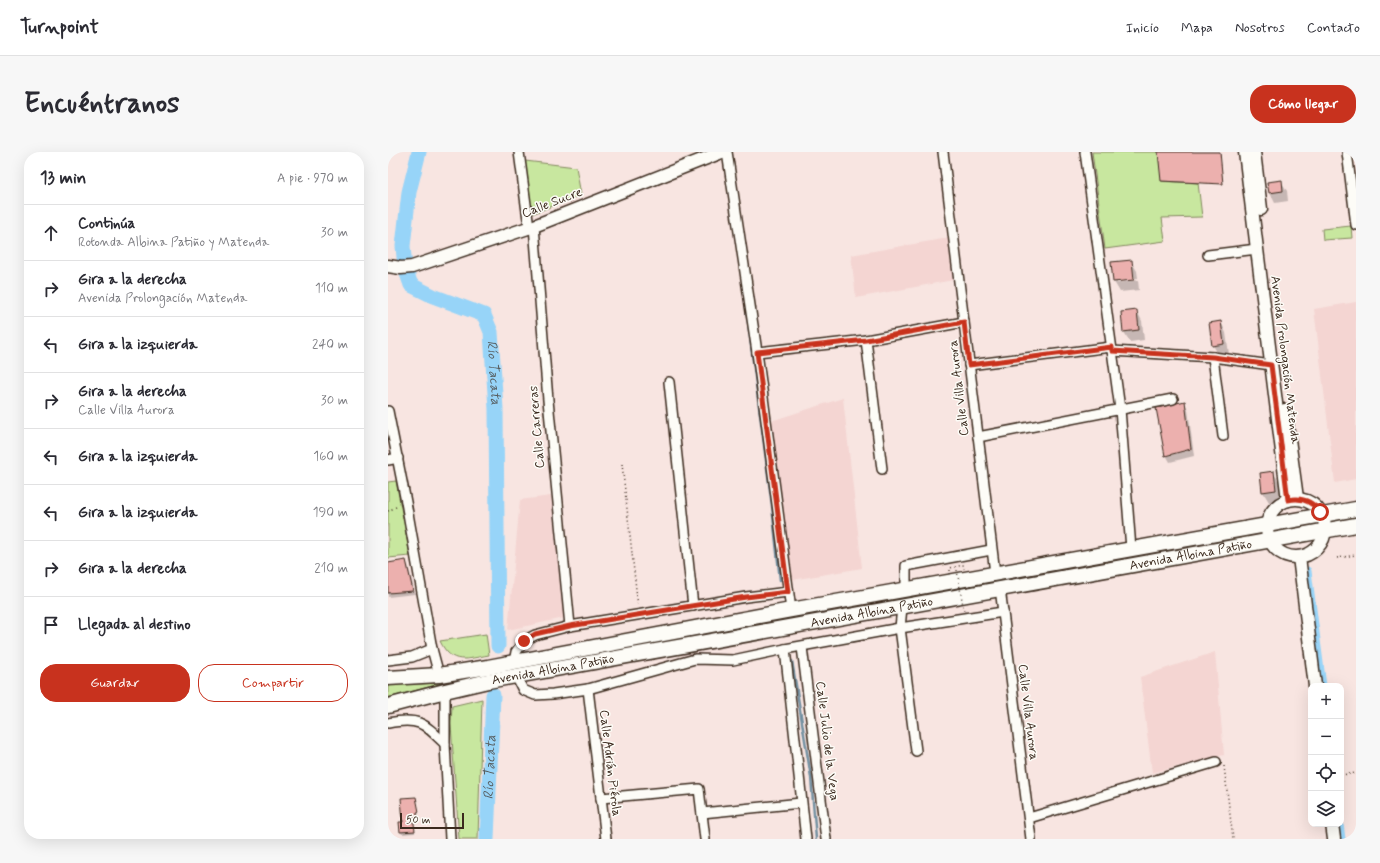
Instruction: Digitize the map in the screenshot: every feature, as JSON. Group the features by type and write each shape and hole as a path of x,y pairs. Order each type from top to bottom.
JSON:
{"highway":[{"name":"Avenida Albina Patiño","path":"388,678 439,675 514,662 906,589 1356,509"},
{"name":"Avenida Albina Patiño","path":"388,706 445,691 516,676 1356,525"}],"main road":[{"name":"Calle Sucre","path":"388,266 407,268 532,227 722,152"},
{"name":"Avenida Prolongación Matenda","path":"1245,152 1271,365 1292,499"},
{"name":"Avenida Prolongación Matenda","path":"1254,152 1292,499"},
{"path":"1292,499 1312,504 1323,515 1325,530 1322,541 1316,550 1307,555 1292,557 1283,555 1275,549 1270,540 1266,525 1269,516 1275,507 1292,499"},
{"path":"1299,557 1315,683"},
{"path":"1332,827 1334,839"}],"street":[{"name":"Calle Carreras","path":"519,152 532,227 570,626"},
{"path":"726,152 757,352 791,610"},
{"name":"Calle Villa Aurora","path":"944,152 995,574"},
{"path":"1085,152 1120,409 1131,549"},
{"path":"1347,152 1356,225"},
{"path":"1208,255 1257,249"},
{"path":"757,352 866,340 964,322"},
{"path":"866,340 882,469"},
{"path":"969,365 1112,349 1213,357 1271,365"},
{"path":"1213,357 1223,436"},
{"path":"669,382 693,606"},
{"path":"978,437 1173,399"},
{"path":"388,411 398,458 432,649 439,675"},
{"path":"388,460 398,458"},
{"path":"906,589 906,566 991,550"},
{"name":"Calle Villa Aurora","path":"1000,588 1031,839"},
{"path":"514,662 516,652 524,641 535,634 570,626 788,592"},
{"path":"902,607 900,628 916,752"},
{"path":"516,676 523,690 535,695 588,690 695,659 733,660 900,628 1003,612"},
{"name":"Calle Julio de la Vega","path":"802,647 826,839"},
{"path":"388,660 412,656 432,649"},
{"path":"785,649 806,839"},
{"name":"Calle Adrián Piérola","path":"588,690 606,839"},
{"path":"445,691 445,744 450,839"},
{"path":"388,723 413,721 424,724 445,744"},
{"path":"1029,818 1216,762"},
{"path":"601,798 699,789 705,839"},
{"path":"702,813 801,803"}],"path":[{"path":"622,464 639,615"},
{"path":"1337,558 1356,555"},
{"path":"950,571 950,568 963,565"},
{"path":"957,570 964,612"},
{"path":"1216,762 1224,762 1233,839"},
{"path":"1344,775 1356,773"}],"shaded area":[{"path":"948,238 953,280 856,298 851,255"},
{"path":"1356,302 1356,479 1335,483 1314,309"},
{"path":"843,398 862,568 792,580 771,421"},
{"path":"551,496 564,618 508,630 520,500"},
{"path":"1215,652 1224,755 1152,773 1140,677"}],"green space":[{"path":"1092,152 1158,152 1162,181 1198,183 1202,217 1162,218 1165,241 1105,249"},
{"path":"525,161 576,167 581,195 532,214"},
{"path":"1351,226 1352,238 1323,240 1322,229"},
{"path":"396,481 410,556 388,558 388,482"},
{"path":"486,634 489,655 467,659 460,659 449,654 440,641"},
{"path":"443,683 388,698 388,685"},
{"path":"482,699 478,839 459,839 451,724 452,706"}],"building":[{"path":"1158,152 1220,152 1223,184 1161,181"},
{"path":"1282,180 1283,191 1269,193 1267,182"},
{"path":"1132,260 1134,280 1113,282 1111,262"},
{"path":"1137,310 1139,330 1123,332 1121,312"},
{"path":"1221,321 1224,344 1212,346 1209,323"},
{"path":"1185,401 1191,449 1165,456 1156,408"},
{"path":"1274,471 1276,490 1262,492 1260,473"},
{"path":"406,560 413,591 388,593 388,563"},
{"path":"416,797 419,812 417,812 417,817 413,817 415,831 400,832 399,822 403,822 401,798"}],"waterway":[{"name":"Río Tacata","path":"419,152 409,192 403,246 405,268 411,285 433,296 484,315 491,332 496,409 498,646"},
{"path":"745,300 772,506 780,580"},
{"path":"1307,571 1322,683"},
{"path":"792,661 811,777 816,839"},
{"name":"Río Tacata","path":"487,839 493,695"},
{"path":"1339,827 1341,839"}],"route":[{"path":"524,641 535,634 570,626 746,597 788,592 769,435 757,352 866,340 964,322 969,365 1112,347 1112,351 1213,357 1271,365 1288,500 1297,498 1307,501 1316,507 1320,512"}]}
